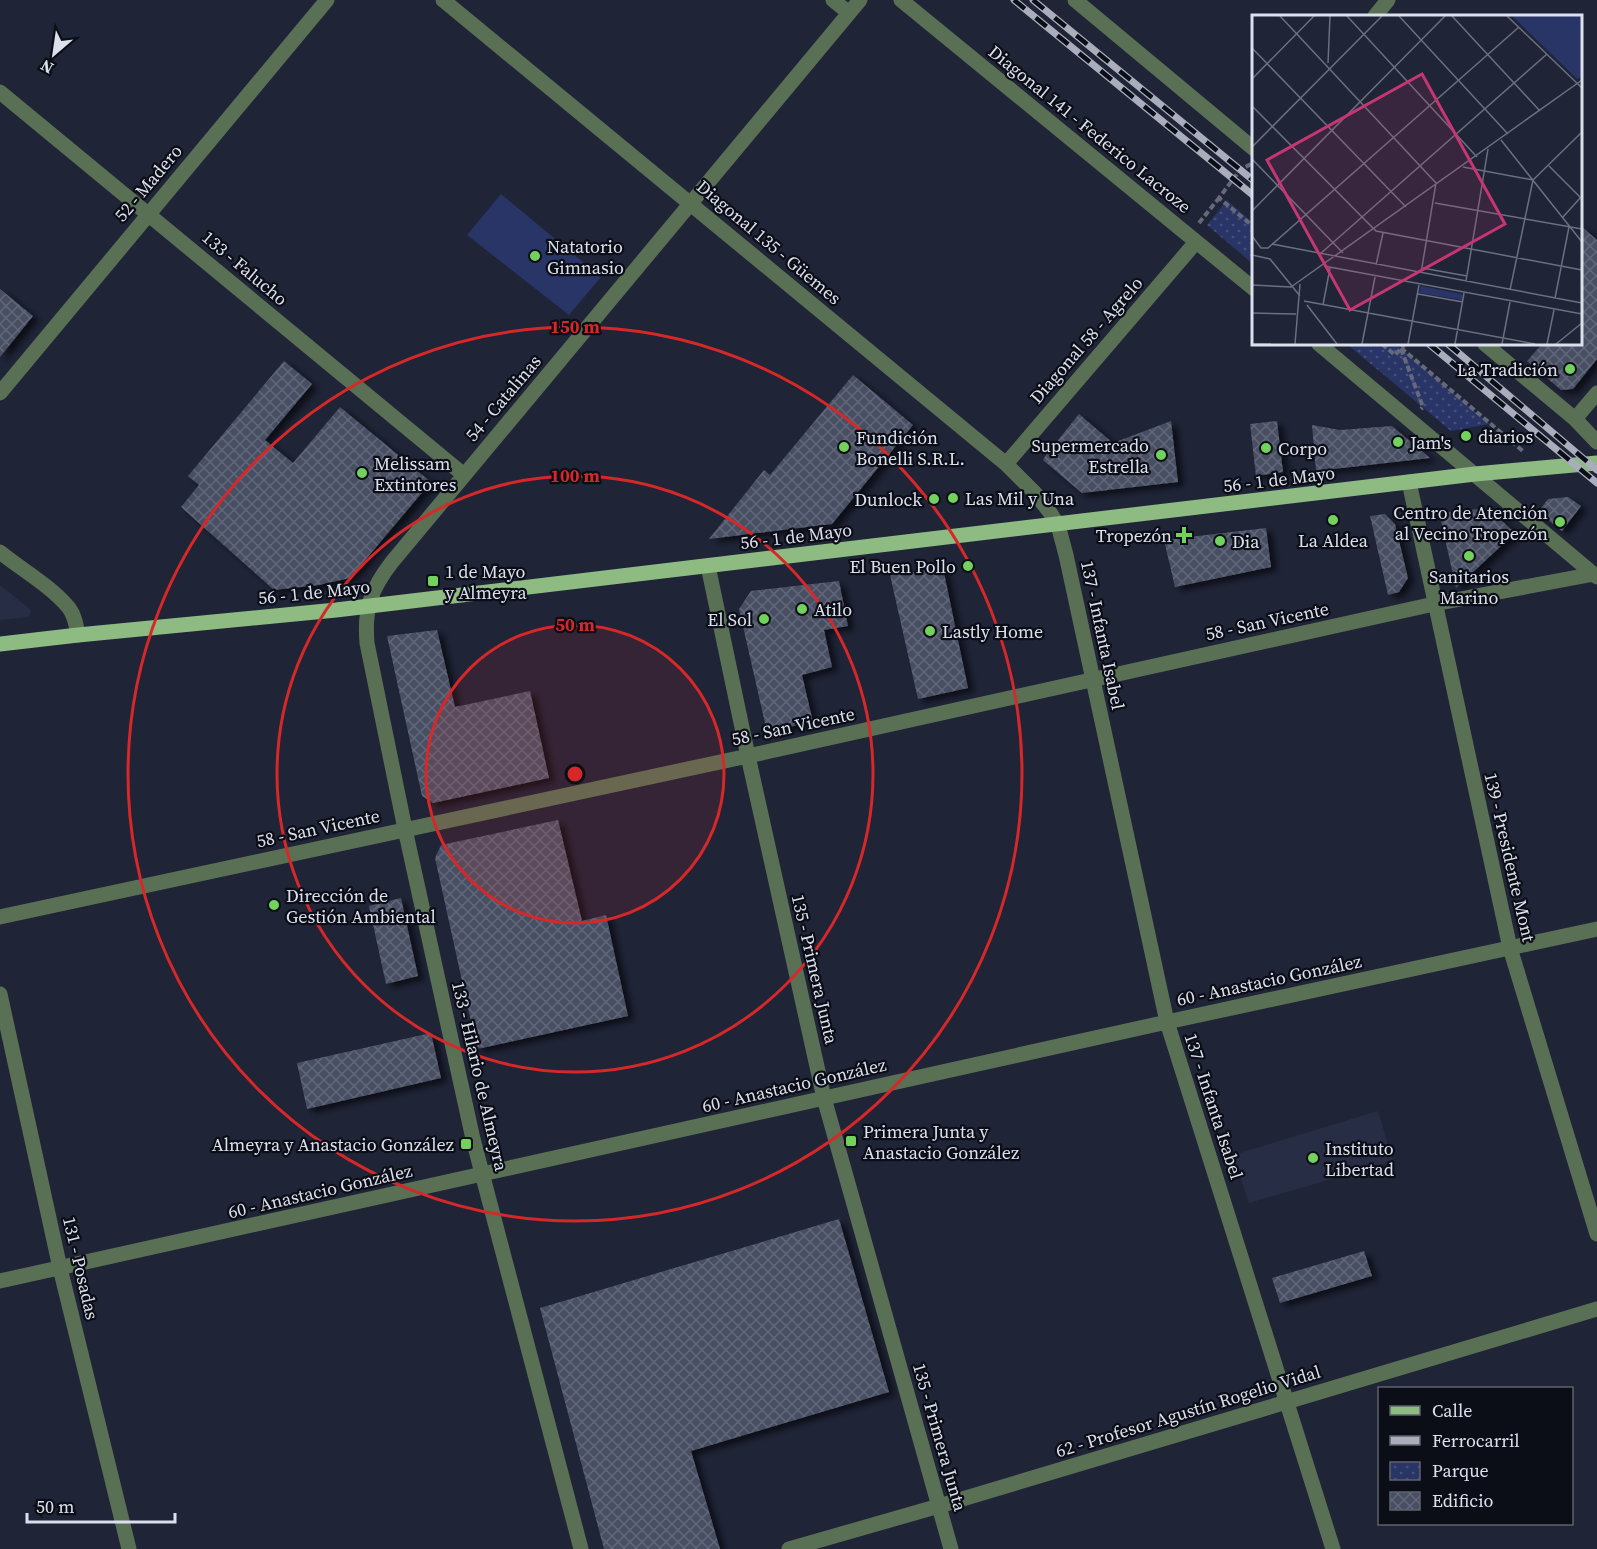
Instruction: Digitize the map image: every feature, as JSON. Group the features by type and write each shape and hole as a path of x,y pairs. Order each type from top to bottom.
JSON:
{"main road":[{"name":"56 - 1 de Mayo","path":"0,644 78,634 368,606 1475,474 1597,463"}],"street":[{"name":"52 - Madero","path":"0,393 327,0"},
{"name":"Diagonal 135 - Güemes","path":"443,0 1006,464 1034,492 1058,525"},
{"path":"832,0 849,14"},
{"name":"54 - Catalinas","path":"368,606 381,576 860,0"},
{"name":"Diagonal 141 - Federico Lacroze","path":"901,0 1252,287"},
{"path":"1075,0 1252,147"},
{"path":"1376,15 1388,0"},
{"name":"133 - Falucho","path":"0,92 464,475"},
{"name":"Diagonal 58 - Agrelo","path":"1006,464 1193,238"},
{"path":"1320,345 1595,575"},
{"path":"1486,345 1575,419 1597,442"},
{"path":"1575,419 1597,393"},
{"name":"139 - Presidente Mont","path":"1409,482 1509,948 1597,1234"},
{"name":"137 - Infanta Isabel","path":"1058,525 1167,1022 1333,1549"},
{"path":"1,553 69,609 75,619 78,634"},
{"name":"135 - Primera Junta","path":"708,566 824,1098 951,1549"},
{"name":"58 - San Vicente","path":"0,916 748,756 1434,604 1595,575"},
{"name":"133 - Hilario de Almeyra","path":"368,606 365,623 367,643 405,829 482,1174 581,1549"},
{"name":"60 - Anastacio González","path":"0,1281 1597,929"},
{"name":"131 - Posadas","path":"0,994 60,1268 129,1549"},
{"name":"62 - Profesor Agustín Rogelio Vidal","path":"789,1549 1597,1309"}],"path":[{"path":"1193,238 1240,170 1252,163"},
{"path":"1219,198 1252,225"},
{"path":"1383,345 1395,355 1404,345"},
{"path":"1401,348 1423,407 1412,420"},
{"path":"1401,348 1543,468"}],"shaded area":[{"path":"0,585 31,610 29,617 0,620"},
{"name":"Instituto Libertad","path":"1378,1111 1393,1161 1249,1203 1233,1155"}],"green space":[{"name":"Natatorio Gimnasio","path":"501,194 601,277 569,315 467,235"},
{"path":"1227,200 1252,222 1252,263 1207,225"},
{"path":"1348,345 1397,345 1490,424 1451,431"}],"building":[{"path":"1582,227 1597,240 1597,359 1573,389 1561,390 1527,361 1541,345 1582,345"},
{"path":"0,289 33,316 0,357"},
{"path":"284,361 312,384 265,440 293,463 340,407 431,482 350,578 319,585 274,590 181,507 199,485 188,476"},
{"name":"Fundición Bonelli S.R.L.","path":"853,375 913,425 832,524 709,539 764,470 770,475"},
{"path":"1079,414 1113,443 1171,421 1178,482 1082,493 1043,460"},
{"name":"Corpo","path":"1277,421 1283,472 1256,476 1250,424"},
{"path":"1312,425 1340,430 1392,426 1430,458 1316,471"},
{"name":"Centro de Atención al Vecino Tropezón","path":"1568,497 1581,506 1562,531 1538,512 1548,499"},
{"name":"Sanitarios Marino","path":"1488,508 1515,533 1456,588 1441,521 1449,512"},
{"path":"1385,514 1395,524 1408,578 1399,592 1388,595 1370,516"},
{"path":"1266,528 1271,567 1175,587 1164,540"},
{"name":"Lastly Home","path":"943,568 968,688 918,699 890,575"},
{"path":"839,581 848,626 824,630 832,667 802,675 813,722 775,730 765,723 739,609 751,591"},
{"path":"437,630 455,707 530,691 549,778 433,803 422,796 387,636"},
{"path":"558,820 582,921 606,915 628,1016 477,1049 435,858 441,845"},
{"path":"401,898 418,976 386,984 369,906"},
{"path":"431,1033 441,1078 307,1109 297,1063"},
{"path":"839,1219 889,1392 691,1451 720,1549 604,1549 540,1308"},
{"path":"1364,1251 1372,1276 1280,1303 1272,1278"}],"railway":[{"path":"1014,0 1252,194"},
{"path":"1033,0 1252,179"},
{"path":"1430,345 1597,483"},
{"path":"1449,345 1597,470"}],"place":[{"name":"Natatorio Gimnasio","path":"535,256"},
{"name":"La Tradición","path":"1570,369"},
{"name":"diarios","path":"1466,436"},
{"name":"Jam's","path":"1398,442"},
{"name":"Fundición Bonelli S.R.L.","path":"844,447"},
{"name":"Corpo","path":"1266,448"},
{"name":"Supermercado Estrella","path":"1161,455"},
{"name":"Melissam Extintores","path":"362,473"},
{"name":"Las Mil y Una","path":"953,498"},
{"name":"Dunlock","path":"934,499"},
{"name":"La Aldea","path":"1333,520"},
{"name":"Centro de Atención al Vecino Tropezón","path":"1560,522"},
{"name":"Tropezón","path":"1184,535"},
{"name":"Dia","path":"1220,541"},
{"name":"Sanitarios Marino","path":"1469,556"},
{"name":"El Buen Pollo","path":"968,566"},
{"name":"1 de Mayo y Almeyra","path":"433,581"},
{"name":"Atilo","path":"802,609"},
{"name":"El Sol","path":"764,619"},
{"name":"Lastly Home","path":"930,631"},
{"name":"Dirección de Gestión Ambiental","path":"274,905"},
{"name":"Primera Junta y Anastacio González","path":"851,1141"},
{"name":"Almeyra y Anastacio González","path":"466,1144"},
{"name":"Instituto Libertad","path":"1313,1158"}]}
